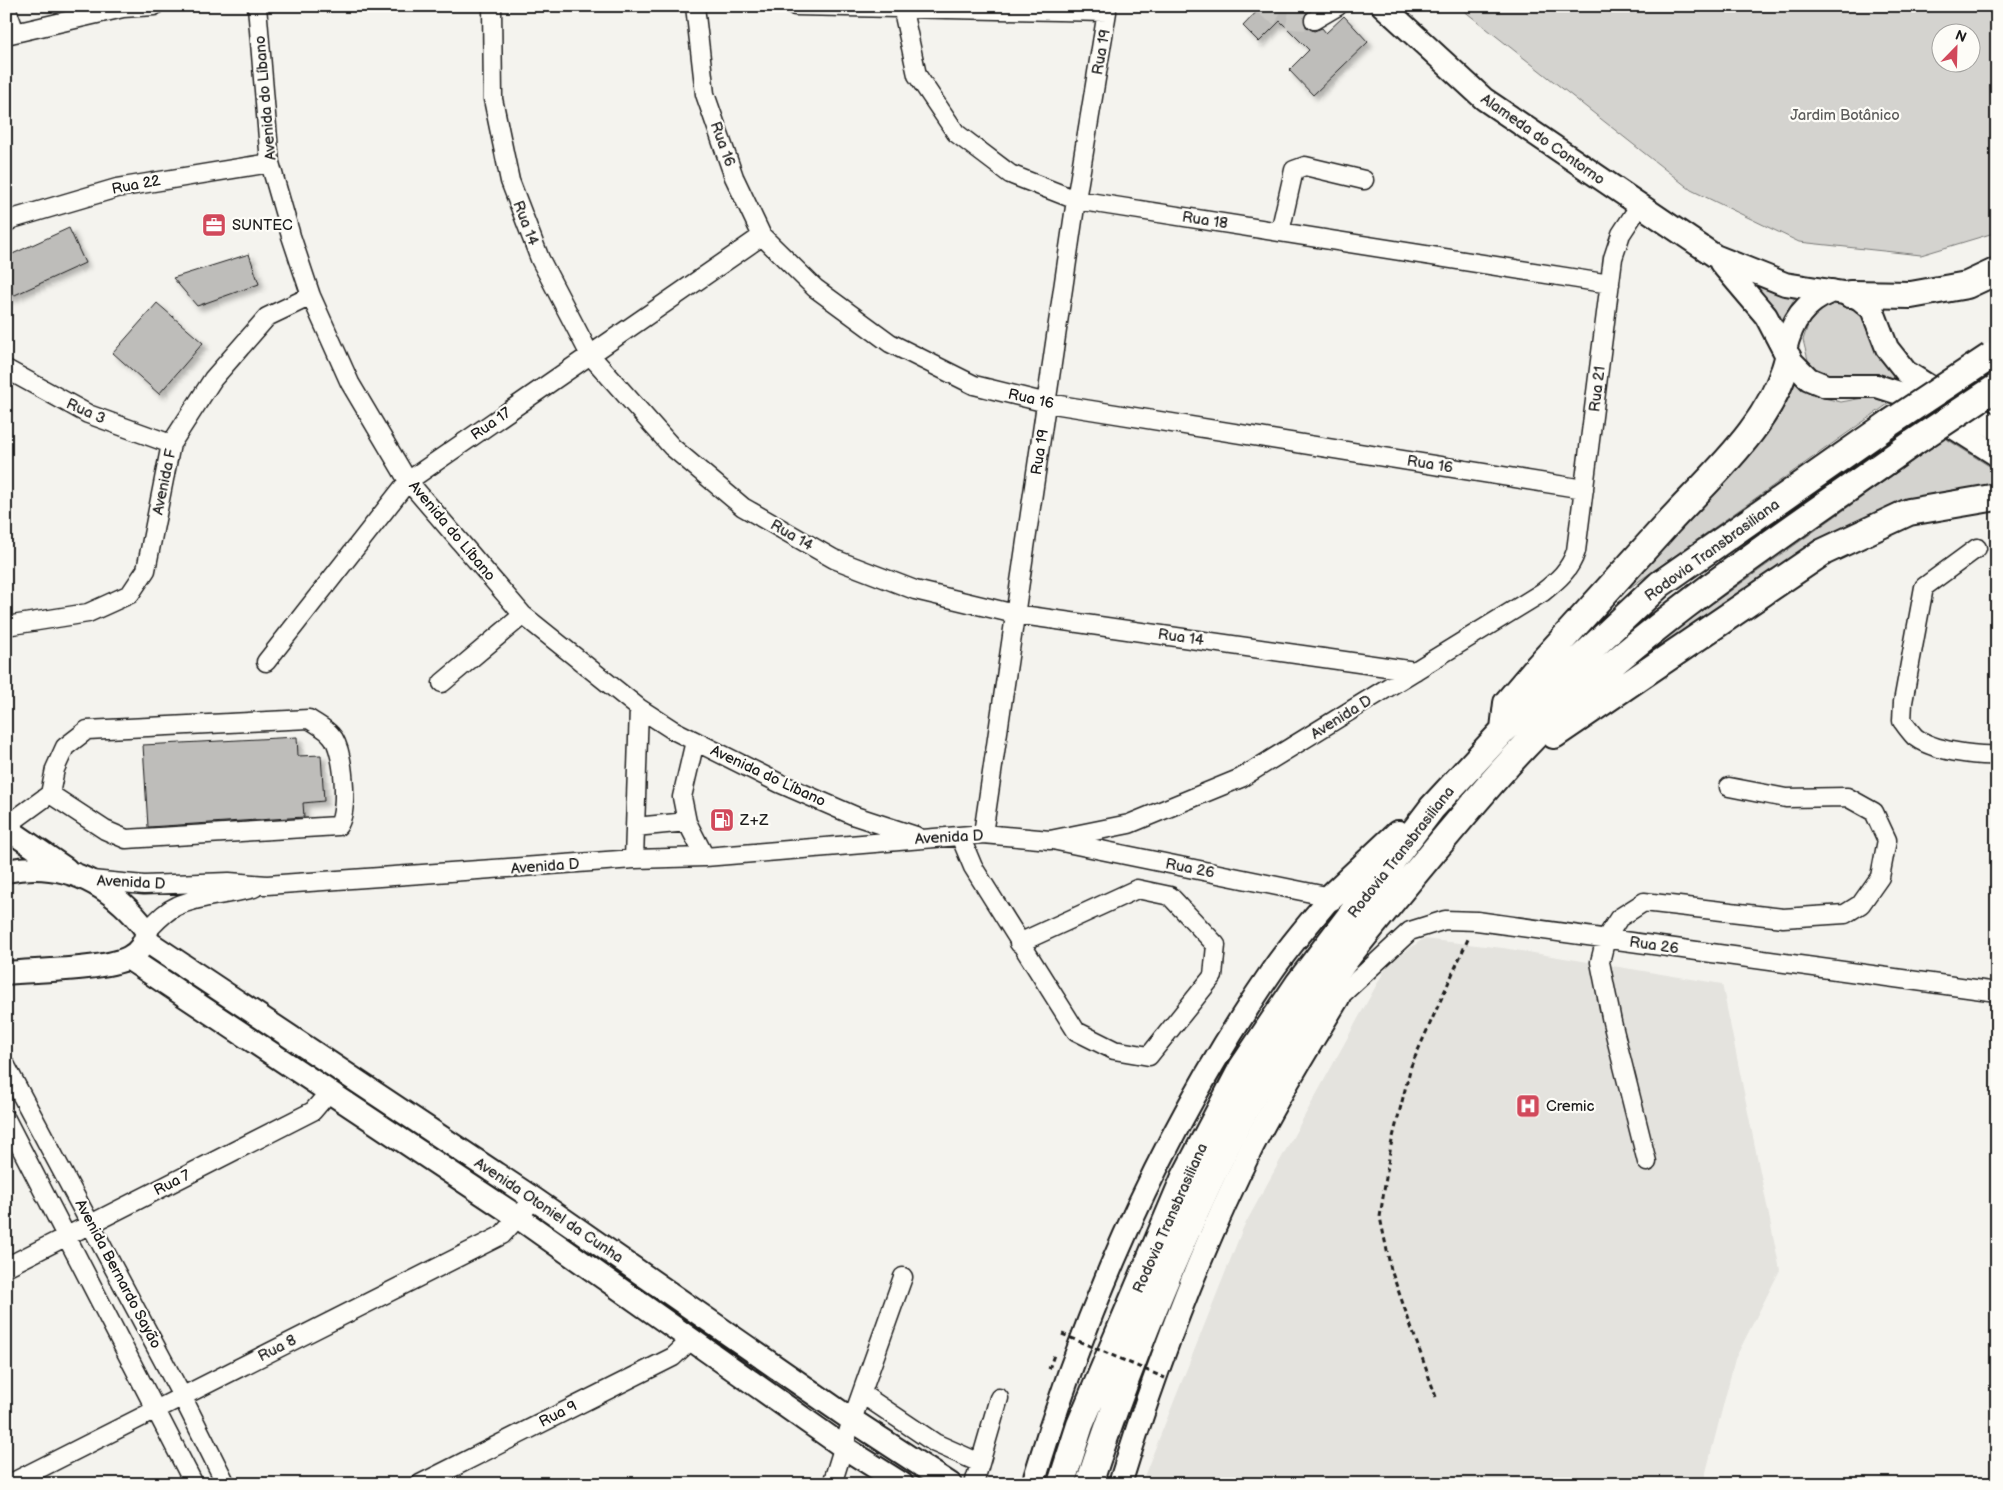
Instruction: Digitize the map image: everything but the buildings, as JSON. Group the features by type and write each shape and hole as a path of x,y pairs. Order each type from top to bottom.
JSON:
{"highway":[{"path":"1841,292 1911,294 1967,285 1997,271"},
{"path":"1504,730 1507,703 1732,453 1763,414 1777,393 1786,354"},
{"name":"Rodovia Transbrasiliana","path":"1061,1484 1080,1425 1184,1179 1242,1068 1299,983 1432,808 1504,730 1660,584 1890,423 1994,354"},
{"name":"Rodovia Transbrasiliana","path":"1089,1484 1110,1419 1203,1192 1263,1077 1320,992 1378,918 1502,771 1573,699 1644,638 1704,591 1912,443 1997,387"},
{"path":"1502,771 1708,628 1824,552 1909,512 1997,497"},
{"path":"1330,897 1394,837 1432,808"},
{"path":"1338,998 1378,918"}],"main road":[{"name":"Alameda do Contorno","path":"1383,6 1484,99 1715,256 1785,284 1841,292"},
{"name":"Alameda do Contorno","path":"1715,256 1766,316 1786,354 1809,379 1826,386 1877,386 1899,393 1997,455"},
{"path":"1786,354 1790,330 1803,308 1812,300 1841,292 1872,309 1887,348 1906,372 1997,429"},
{"name":"Avenida Otoniel da Cunha","path":"6,827 117,900 134,914 146,935 534,1199 852,1420 950,1484"},
{"path":"6,872 25,868 78,875"},
{"name":"Rodovia Transbrasiliana","path":"1034,1484 1054,1417 1094,1306 1142,1198 1215,1061 1272,970 1330,897"},
{"path":"6,973 93,965 128,958 139,950 146,935"},
{"name":"Avenida Otoniel da Cunha","path":"128,958 519,1218 845,1448 902,1484"},
{"path":"1120,1484 1172,1331 1251,1149 1338,998"}],"street":[{"path":"6,7 11,33 123,8 154,6"},
{"name":"Avenida do Líbano","path":"257,6 270,163 311,296 350,383 408,481 523,615 639,708 695,741 779,783 855,816 924,838"},
{"name":"Rua 14","path":"492,6 493,99 510,181 540,259 590,355 672,447 743,507 834,559 915,590 1015,614 1415,671"},
{"name":"Rua 16","path":"696,6 705,94 734,177 762,236 815,288 890,343 974,385 1047,403 1584,489"},
{"path":"796,6 1110,9"},
{"path":"1314,20 1338,6"},
{"name":"Rua 18","path":"902,7 917,75 956,133 1010,174 1076,200 1610,284"},
{"name":"Rua 19","path":"983,834 1076,200 1110,9"},
{"name":"Rua 22","path":"6,223 12,219 117,188 270,163"},
{"path":"1280,232 1294,170 1305,166 1364,180"},
{"name":"Rua 21","path":"1563,575 1571,564 1576,551 1613,258 1621,234 1640,205"},
{"name":"Rua 17","path":"266,662 408,481 762,236"},
{"name":"Avenida F","path":"6,626 88,613 130,594 146,570 171,444 213,379 267,317 311,296"},
{"name":"Rua 3","path":"6,369 88,414 171,444"},
{"path":"1977,548 1924,587 1903,702 1902,722 1915,736 1934,747 1986,756 1997,756"},
{"name":"Avenida D","path":"78,875 144,885 229,882 267,885 634,859 704,857 983,834 1050,840 1129,824 1241,778 1543,592 1563,575"},
{"path":"442,682 523,615"},
{"path":"634,859 639,708"},
{"path":"6,827 50,794 55,769 65,747 87,730 309,719 332,735 340,748 345,808 342,820 338,826 126,840 105,830 50,794"},
{"path":"695,741 682,798 687,822 704,857"},
{"path":"1647,1162 1612,1022 1600,962 1606,938 1619,918 1644,902 1783,918 1845,914 1861,904 1880,877 1887,840 1874,812 1846,797 1786,798 1729,787"},
{"path":"635,827 687,822"},
{"path":"960,836 973,867 1019,942 1076,1031 1114,1050 1149,1056 1213,976 1216,945 1170,896 1138,889 1019,942"},
{"name":"Rua 26","path":"1050,840 1330,897"},
{"name":"Avenida D","path":"146,935 175,906 194,900 231,894 267,885"},
{"name":"Rua 26","path":"1338,998 1410,931 1445,920 1477,920 1997,992"},
{"name":"Avenida Bernardo Sayão","path":"6,1066 92,1224 226,1484"},
{"name":"Rua 7","path":"6,1266 313,1111 330,1091"},
{"name":"Avenida Bernardo Sayão","path":"6,1119 68,1236 194,1484"},
{"name":"Rua 8","path":"9,1484 502,1235 534,1199"},
{"path":"832,1484 845,1448 852,1420 903,1277"},
{"name":"Rua 9","path":"420,1484 673,1357 692,1339"},
{"path":"862,1394 935,1443 980,1463"},
{"path":"974,1484 999,1398"}],"path":[{"path":"1436,1397 1392,1270 1380,1216 1391,1145 1411,1066 1477,920"},
{"path":"1062,1334 1165,1378"}],"shaded area":[{"name":"Cremic","path":"1423,939 1503,948 1722,984 1780,1270 1735,1359 1703,1484 1141,1484 1243,1228 1388,964"}],"green space":[{"name":"Jardim Botânico","path":"1458,6 1997,6 1997,232 1921,255 1799,242 1691,190"},
{"path":"1749,281 1795,297 1783,323"},
{"path":"1828,302 1859,305 1910,386 1867,375 1827,374 1818,371 1808,360 1803,340 1811,316"},
{"path":"1792,373 1811,395 1841,402 1874,396 1888,404 1604,606"},
{"path":"1945,438 1997,471 1997,493 1930,500 1654,656 1646,651"}],"tunnel":[{"path":"1264,6 1269,11 1288,19 1314,20"}],"place":[{"name":"SUNTEC","path":"214,225"},
{"name":"Z+Z","path":"722,820"},
{"name":"Cremic","path":"1528,1106"}]}
